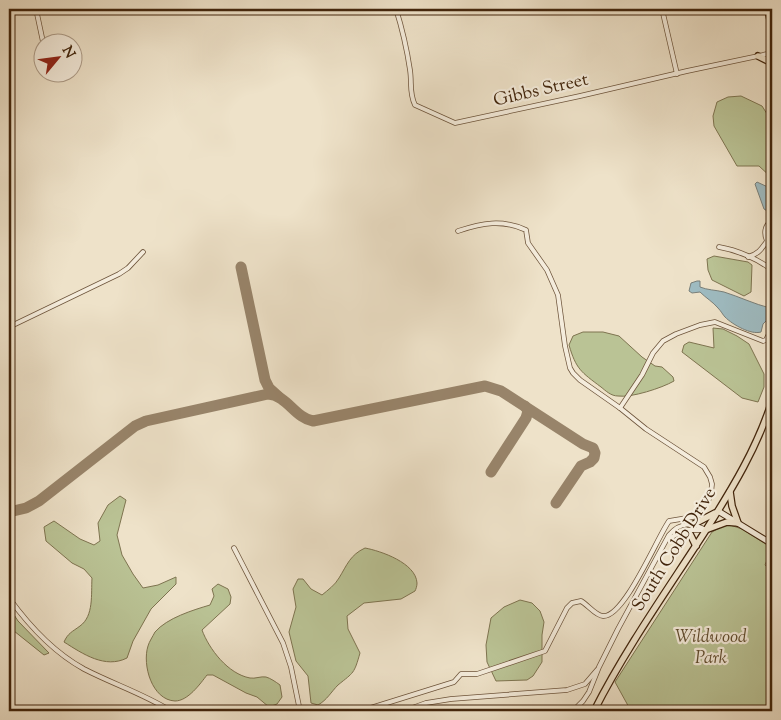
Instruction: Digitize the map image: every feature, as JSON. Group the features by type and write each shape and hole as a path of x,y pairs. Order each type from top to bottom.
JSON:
{"main road":[{"path":"768,9 772,29"},
{"path":"758,56 772,63"},
{"name":"South Cobb Drive","path":"594,711 614,674 730,492 750,454 772,401"},
{"path":"706,530 727,522 738,523 732,506 730,492"},
{"path":"694,524 718,511"},
{"path":"681,531 690,534 696,546"}],"street":[{"path":"36,9 41,32"},
{"name":"Gibbs Street","path":"396,9 415,105 455,123 772,54"},
{"path":"662,9 677,74"},
{"path":"767,241 766,226 772,221"},
{"path":"362,711 454,682 460,674 478,674 545,651 567,608 572,603 581,601 603,616 609,615 618,607 635,585 657,540 669,521 693,516 709,498 711,493 710,477 704,467 646,429 580,380 570,368 558,296 547,270 528,243 526,230 506,223 488,222 458,231"},
{"path":"748,257 758,254 767,241 772,240"},
{"path":"719,247 733,249 772,270"},
{"path":"9,328 119,274 128,268 143,252"},
{"path":"620,408 642,375 653,353 663,341 671,336 700,325 715,322 763,341 766,340 772,328"},
{"path":"718,511 772,544"},
{"path":"574,711 590,692 599,668 620,625 670,533 686,524 694,524 706,530"},
{"path":"667,539 689,529 706,530"},
{"path":"234,548 283,643 300,711"},
{"path":"9,598 35,632 65,657 84,669 171,711"},
{"path":"404,711 426,703 451,699 567,690 585,684 599,668"}],"green space":[{"path":"741,96 762,106 771,120 772,178 759,166 737,166 714,126 713,116 717,102 728,97"},
{"path":"714,256 748,262 752,265 751,292 744,296 712,280 708,270 707,259"},
{"path":"713,328 723,329 749,344 764,374 764,387 758,402 742,398 682,352 684,345 689,342 714,348"},
{"path":"583,332 603,332 619,336 642,357 655,366 662,367 673,377 674,381 638,394 615,396 607,392 584,373 574,360 569,345 573,336"},
{"path":"120,496 126,500 117,535 122,555 133,574 143,588 158,585 176,577 176,584 151,609 133,641 127,658 111,662 94,659 64,642 88,617 91,604 92,578 84,569 72,563 46,541 44,527 54,521 80,539 94,545 100,541 98,523 108,505"},
{"name":"Wildwood Park","path":"730,525 742,529 772,548 765,565 772,572 772,711 631,711 615,682 712,532 723,526"},
{"path":"365,548 397,559 411,570 417,583 415,591 401,599 364,603 347,616 348,629 360,653 355,669 324,701 318,705 311,703 308,676 296,661 289,632 296,607 293,589 298,579 303,579 311,589 322,595 336,583 352,557"},
{"path":"218,584 228,589 231,597 230,604 202,630 205,637 220,660 234,671 250,678 266,677 280,685 282,697 277,704 269,707 257,697 213,675 207,675 189,695 175,701 160,695 151,680 146,662 146,654 155,632 173,619 210,605 214,596 212,589"},
{"path":"520,600 532,603 540,611 544,622 542,662 533,676 527,680 496,681 487,662 486,645 491,618 504,607"},
{"path":"9,607 18,621 49,653 44,655 9,627"}],"water":[{"path":"757,182 772,189 772,214 764,209 755,184"},
{"path":"700,281 700,287 724,292 770,308 768,319 763,324 761,332 747,331 737,326 700,292 692,293 689,291 691,283"}],"taxiway":[{"path":"241,267 265,380 269,388 279,397"},
{"path":"9,512 26,508 39,501 135,426 146,421 268,394 281,398 301,416 313,421 485,386 501,391 583,444 593,448 594,458 581,466 556,503"},
{"path":"491,472 526,418 528,411 525,406"}]}
